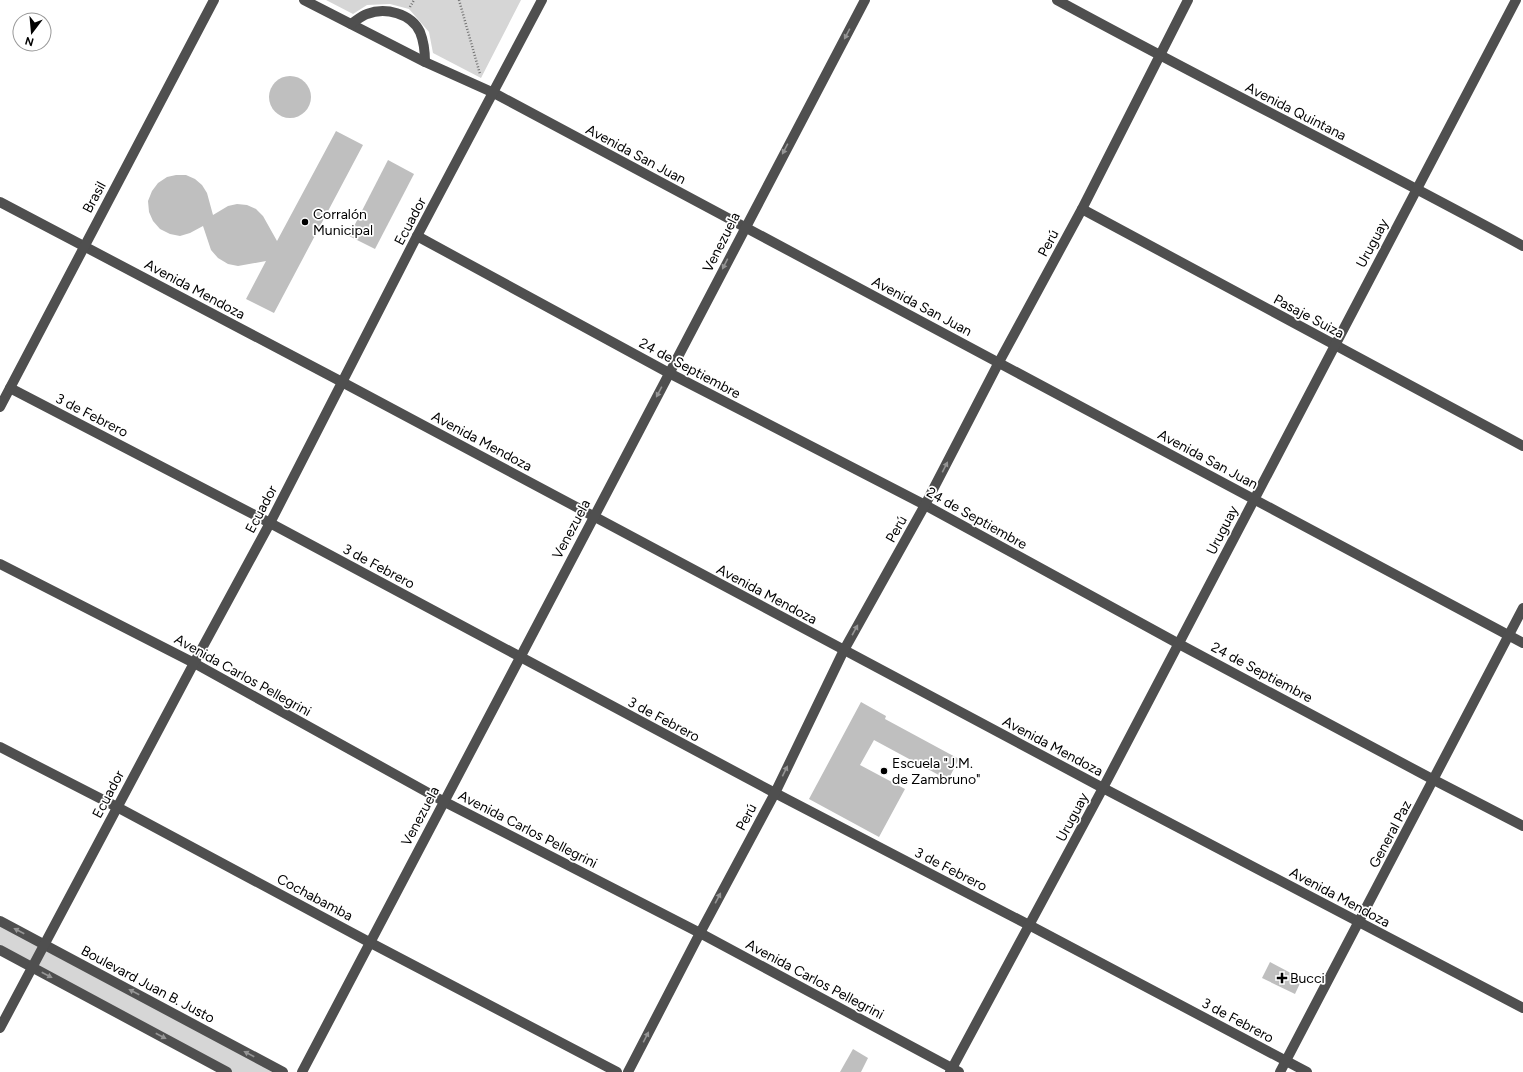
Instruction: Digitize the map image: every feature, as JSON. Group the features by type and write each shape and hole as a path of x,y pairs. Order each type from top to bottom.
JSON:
{"street":[{"name":"Brasil","path":"0,406 214,0"},
{"name":"Avenida San Juan","path":"304,0 425,62 494,93 744,228 999,362 1523,643"},
{"name":"Ecuador","path":"0,1028 270,523 417,236 542,0"},
{"name":"Venezuela","path":"302,1072 865,0"},
{"name":"Avenida Quintana","path":"1057,0 1159,56 1417,189 1523,246"},
{"name":"Perú","path":"628,1072 775,793 844,650 925,505 999,362 1082,210 1188,0"},
{"name":"Uruguay","path":"954,1071 1029,925 1179,644 1334,345 1516,0"},
{"path":"351,24 366,14 383,10 406,16 420,31 424,45 425,62"},
{"name":"Avenida Mendoza","path":"0,202 342,382 1103,788 1523,1008"},
{"name":"Pasaje Suiza","path":"1082,210 1523,446"},
{"name":"24 de Septiembre","path":"417,236 669,373 925,505 1179,644 1523,826"},
{"name":"3 de Febrero","path":"10,388 270,523 775,793 1307,1072"},
{"name":"Avenida Carlos Pellegrini","path":"0,564 194,663 444,801 700,933 954,1071"},
{"name":"General Paz","path":"1280,1072 1523,608"},
{"name":"Cochabamba","path":"0,747 118,807 369,942 616,1072"},
{"name":"Boulevard Juan B. Justo","path":"0,921 283,1072"},
{"path":"0,950 227,1072"}],"path":[{"path":"459,0 481,78"}],"shaded area":[{"path":"326,0 521,0 481,78 433,53 429,32 409,9 390,4 367,5 353,14"},
{"path":"0,921 283,1072 227,1072 0,950"}],"building":[{"path":"286,76 294,76 302,79 308,85 311,97 308,109 302,115 294,118 286,118 278,115 272,109 269,101 269,93 272,85 278,79"},
{"path":"336,131 363,145 274,313 246,299 266,261 238,266 228,264 218,258 211,250 203,226 190,233 180,236 170,234 160,229 153,221 149,212 148,201 152,191 158,183 167,177 186,175 195,179 202,185 207,193 213,215 228,206 237,204 247,205 256,209 263,216 277,241"},
{"path":"388,160 414,174 375,249 349,236"},
{"path":"861,702 886,716 885,719 959,759 948,780 874,740 860,765 905,789 879,837 809,799"},
{"name":"Bucci","path":"1270,962 1302,979 1295,994 1262,978"},
{"path":"853,1049 868,1058 861,1072 840,1072"}],"place":[{"name":"Corralón Municipal","path":"305,222"},
{"name":"Escuela \"J.M. de Zambruno\"","path":"884,771"},
{"name":"Bucci","path":"1282,978"}]}
